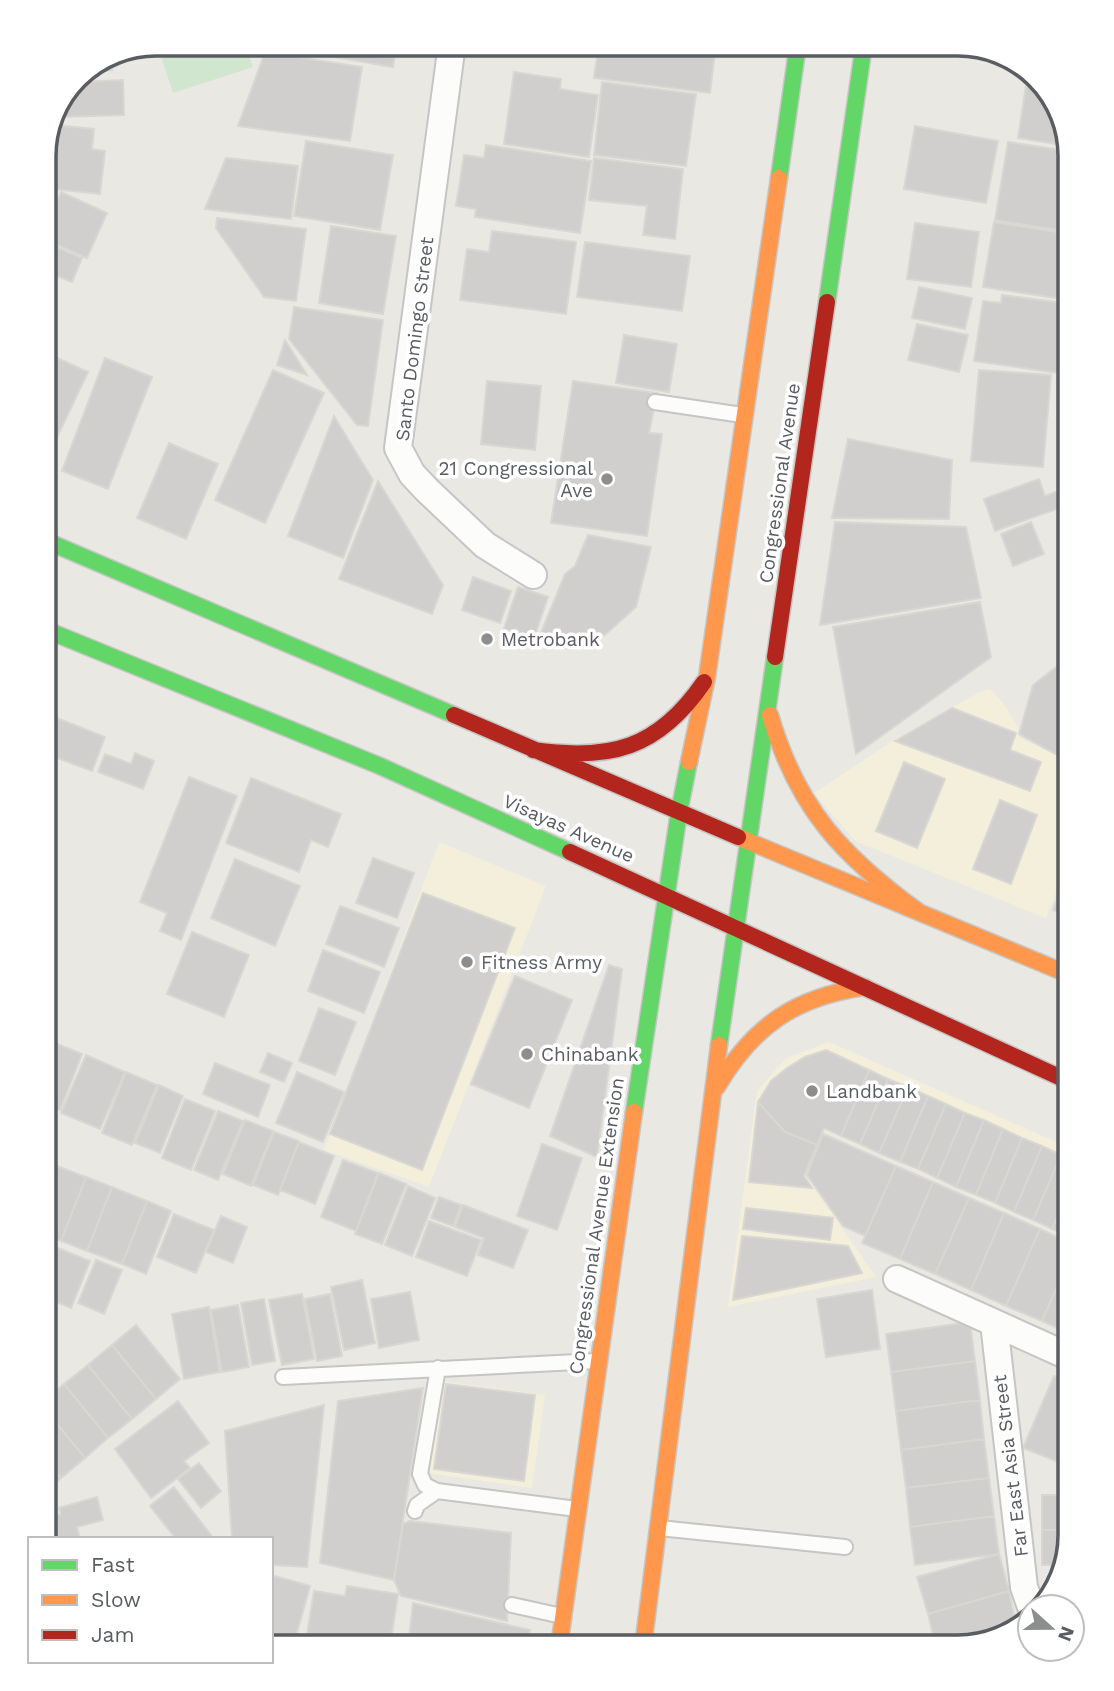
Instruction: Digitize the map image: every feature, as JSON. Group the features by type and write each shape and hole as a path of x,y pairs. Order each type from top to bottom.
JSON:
{"main road":[{"path":"679,812 706,677 796,56"},
{"name":"Congressional Avenue","path":"736,928 862,56"},
{"path":"56,545 679,812 1058,970"},
{"name":"Visayas Avenue","path":"56,634 380,766 1058,1076"},
{"path":"533,750 584,755 607,753 628,747 668,723 698,692 706,677"},
{"path":"768,701 783,756 797,787 815,816 839,847 863,870 919,912"},
{"name":"Congressional Avenue Extension","path":"561,1635 679,812"},
{"path":"645,1635 711,1098 736,928"},
{"path":"711,1098 737,1055 772,1019 811,998 833,991 865,987"}],"street":[{"name":"Santo Domingo Street","path":"450,56 398,448 412,474 436,500 485,545 533,575"},
{"path":"897,1279 1058,1352"},
{"name":"Far East Asia Street","path":"994,1323 1026,1593"}],"lane":[{"path":"655,402 743,415"},
{"path":"283,1377 598,1361"},
{"path":"438,1368 419,1475 425,1485 437,1491 578,1509"},
{"path":"415,1511 437,1491"},
{"path":"659,1528 845,1547"},
{"path":"512,1605 563,1616"}],"shaded area":[{"path":"990,689 1004,704 1018,727 1019,738 1058,756 1058,888 1046,918 855,841 814,793 895,739"},
{"path":"439,842 546,886 429,1187 324,1150"},
{"path":"829,1042 1058,1143 1058,1233 824,1130 805,1175 876,1277 728,1307 757,1091 786,1058"},
{"path":"440,1381 545,1395 532,1488 427,1473"}],"green space":[{"path":"161,56 249,56 253,67 173,93"}],"building":[{"path":"264,56 291,56 362,67 350,141 238,126"},
{"path":"328,56 395,56 393,67"},
{"path":"597,56 715,56 710,93 594,78"},
{"path":"514,72 561,79 560,89 598,95 589,157 504,144"},
{"path":"123,80 124,115 65,117 73,101 90,81"},
{"path":"602,82 696,94 686,166 594,155"},
{"path":"1026,86 1030,87 1045,106 1055,130 1057,144 1018,138"},
{"path":"61,126 94,129 92,149 105,151 100,194 56,189 56,150"},
{"path":"915,126 998,141 986,203 904,189"},
{"path":"306,141 393,155 380,230 294,216"},
{"path":"1008,142 1057,149 1058,230 995,220"},
{"path":"486,145 591,161 580,233 475,217 476,209 456,206 464,155 484,158"},
{"path":"226,158 298,166 291,219 205,209"},
{"path":"594,158 683,169 675,239 643,235 647,206 589,200"},
{"path":"61,192 107,213 87,258 56,244 56,203"},
{"path":"217,218 306,229 296,301 264,297 216,228"},
{"path":"994,222 1058,232 1058,298 983,287"},
{"path":"915,223 979,232 971,287 907,279"},
{"path":"331,226 396,236 383,314 319,303"},
{"path":"492,231 576,242 566,314 460,300 467,249 489,252"},
{"path":"585,242 690,256 682,311 577,297"},
{"path":"56,247 82,258 72,282 56,276"},
{"path":"919,287 972,298 965,329 912,318"},
{"path":"1002,295 1058,302 1058,373 974,361 983,301 1001,303"},
{"path":"294,307 383,320 368,426 357,425 289,339"},
{"path":"917,324 968,335 959,372 908,360"},
{"path":"624,335 677,344 669,392 616,383"},
{"path":"285,340 307,375 277,365"},
{"path":"56,357 88,372 56,440"},
{"path":"105,358 152,377 108,489 62,471"},
{"path":"273,370 324,393 265,523 215,500"},
{"path":"979,370 1051,375 1043,467 971,461"},
{"path":"487,381 541,386 535,450 481,444"},
{"name":"21 Congressional Ave","path":"573,381 657,393 649,433 662,434 647,536 551,523"},
{"path":"334,416 373,480 343,558 288,536"},
{"path":"848,439 952,460 949,519 832,518"},
{"path":"169,443 218,464 186,539 137,518"},
{"path":"1039,479 1045,496 1058,491 1058,509 995,531 984,499"},
{"path":"378,481 443,585 432,614 339,579"},
{"path":"835,522 966,527 981,598 820,625"},
{"path":"1031,522 1044,554 1013,566 1001,534"},
{"path":"588,535 651,547 636,607 605,635 570,649 538,640 565,574 575,566"},
{"path":"473,577 511,591 500,623 462,610"},
{"path":"518,587 548,597 533,641 503,631"},
{"path":"980,602 991,657 856,754 833,627"},
{"path":"1058,665 1058,755 1019,734 1033,685"},
{"path":"952,708 1016,733 1010,750 1041,762 1030,791 895,741"},
{"path":"56,718 105,737 92,771 56,758"},
{"path":"135,753 154,761 143,789 98,772 105,754 131,764"},
{"path":"904,762 945,779 917,848 876,831"},
{"path":"189,777 237,796 181,940 160,931 167,913 140,902"},
{"path":"251,778 341,814 328,847 311,840 299,872 226,843"},
{"path":"1000,800 1037,815 1011,884 973,869"},
{"path":"373,858 414,873 397,918 356,903"},
{"path":"235,859 300,886 275,946 211,918"},
{"path":"423,893 515,928 422,1170 330,1134"},
{"path":"1058,897 1058,912 1053,910"},
{"path":"340,906 399,928 384,967 326,944"},
{"path":"192,932 249,955 224,1017 167,994"},
{"path":"323,950 380,972 364,1013 308,991"},
{"path":"609,965 622,969 597,1157 550,1136"},
{"path":"515,976 572,1000 529,1108 471,1084"},
{"path":"319,1008 356,1022 335,1075 299,1061"},
{"path":"56,1043 82,1054 60,1110 56,1108"},
{"name":"Landbank","path":"826,1050 869,1070 841,1136 824,1128 817,1145 785,1132 758,1102 771,1081 787,1068 805,1057"},
{"path":"268,1053 292,1063 284,1082 260,1072"},
{"path":"86,1055 125,1072 100,1129 61,1113"},
{"path":"215,1063 270,1085 258,1117 203,1094"},
{"path":"869,1070 888,1079 860,1144 841,1136"},
{"path":"126,1072 157,1085 132,1145 102,1133"},
{"path":"297,1072 344,1092 323,1142 276,1123"},
{"path":"888,1079 908,1087 879,1153 860,1144"},
{"path":"159,1085 183,1096 160,1153 135,1143"},
{"path":"908,1087 928,1096 900,1162 879,1153"},
{"path":"928,1096 946,1104 918,1169 900,1162"},
{"path":"185,1099 215,1111 191,1170 162,1158"},
{"path":"758,1102 785,1132 817,1145 804,1176 812,1188 749,1182"},
{"path":"946,1104 965,1113 937,1178 918,1169"},
{"path":"218,1111 243,1121 218,1180 194,1170"},
{"path":"965,1113 984,1120 956,1187 937,1178"},
{"path":"245,1120 273,1131 251,1186 223,1174"},
{"path":"984,1120 1003,1129 976,1195 956,1187"},
{"path":"1003,1129 1022,1138 995,1203 976,1195"},
{"path":"274,1132 299,1141 278,1195 253,1185"},
{"path":"823,1134 896,1166 865,1236 843,1226 807,1175"},
{"path":"1022,1138 1042,1146 1014,1212 995,1203"},
{"path":"299,1142 334,1156 315,1204 280,1190"},
{"path":"542,1144 582,1158 557,1230 517,1216"},
{"path":"1042,1146 1058,1154 1058,1162 1033,1220 1014,1212"},
{"path":"343,1160 378,1173 356,1231 321,1217"},
{"path":"1058,1162 1058,1215 1052,1229 1033,1220"},
{"path":"57,1166 86,1177 61,1241 56,1239"},
{"path":"896,1166 933,1182 900,1259 862,1243"},
{"path":"379,1173 406,1184 382,1244 355,1234"},
{"path":"86,1177 112,1187 87,1251 61,1241"},
{"path":"933,1182 969,1198 935,1274 900,1259"},
{"path":"408,1186 435,1198 412,1256 385,1245"},
{"path":"112,1187 147,1201 122,1264 87,1251"},
{"path":"439,1197 461,1205 453,1226 431,1218"},
{"path":"969,1198 1004,1213 971,1290 935,1274"},
{"path":"147,1201 171,1211 146,1274 122,1264"},
{"path":"463,1205 528,1230 513,1268 478,1255 484,1238 455,1227"},
{"path":"746,1208 833,1218 830,1240 743,1229"},
{"path":"1004,1213 1040,1229 1006,1306 971,1290"},
{"path":"174,1214 214,1230 196,1273 157,1257"},
{"path":"1058,1215 1058,1232 1052,1229"},
{"path":"221,1216 247,1227 233,1263 206,1252"},
{"path":"429,1221 481,1240 467,1276 416,1257"},
{"path":"1040,1229 1058,1237 1058,1284 1042,1321 1006,1306"},
{"path":"742,1236 848,1246 862,1273 733,1300"},
{"path":"56,1247 90,1261 71,1308 56,1302"},
{"path":"96,1260 122,1270 104,1314 78,1303"},
{"path":"362,1280 375,1343 344,1350 331,1287"},
{"path":"1058,1284 1058,1328 1042,1321"},
{"path":"872,1290 880,1349 826,1357 817,1299"},
{"path":"410,1292 419,1340 379,1348 371,1299"},
{"path":"302,1294 314,1359 282,1365 269,1300"},
{"path":"330,1294 342,1356 317,1361 305,1299"},
{"path":"264,1299 275,1361 252,1365 241,1303"},
{"path":"238,1305 249,1367 222,1372 211,1310"},
{"path":"209,1307 220,1372 184,1379 172,1314"},
{"path":"970,1322 975,1361 891,1372 886,1334"},
{"path":"136,1325 180,1379 156,1399 112,1345"},
{"path":"112,1345 156,1399 132,1419 88,1365"},
{"path":"975,1361 980,1400 896,1411 891,1372"},
{"path":"88,1365 132,1419 108,1438 64,1384"},
{"path":"1054,1376 1058,1378 1058,1462 1023,1448"},
{"path":"64,1384 108,1438 85,1458 56,1423 56,1391"},
{"path":"446,1384 535,1395 524,1481 434,1469"},
{"path":"423,1388 394,1580 320,1563 338,1401"},
{"path":"980,1400 984,1439 901,1450 896,1411"},
{"path":"178,1401 209,1443 184,1461 190,1468 151,1498 115,1449"},
{"path":"324,1405 307,1567 273,1565 273,1537 232,1537 225,1431"},
{"path":"56,1423 85,1458 61,1478 56,1472"},
{"path":"984,1439 989,1478 906,1488 901,1450"},
{"path":"199,1463 221,1491 201,1508 178,1479"},
{"path":"989,1478 994,1516 910,1527 906,1488"},
{"path":"174,1487 212,1537 174,1537 150,1506"},
{"path":"1042,1495 1058,1495 1058,1530 1042,1530"},
{"path":"97,1497 103,1520 77,1527 80,1537 56,1537 56,1516 61,1514 59,1508"},
{"path":"994,1516 999,1554 915,1565 910,1527"},
{"path":"410,1521 511,1533 507,1621 401,1596 394,1580 403,1524"},
{"path":"1042,1530 1058,1530 1053,1565 1042,1565"},
{"path":"999,1554 1009,1591 928,1614 917,1577"},
{"path":"273,1576 310,1586 296,1635 273,1635"},
{"path":"347,1586 398,1594 392,1635 307,1635 314,1591 345,1596"},
{"path":"1009,1591 1015,1617 1008,1622 984,1632 933,1635 928,1614"},
{"path":"413,1603 530,1630 529,1635 409,1635"}],"traffic: fast":[{"path":"779,178 796,56"},
{"path":"827,302 862,56"},
{"path":"56,545 454,715"},
{"path":"56,634 380,766 570,852"},
{"path":"719,1045 775,657"},
{"path":"634,1112 679,812 689,762"}],"traffic: slow":[{"path":"689,762 707,677 779,178"},
{"path":"770,715 794,777 826,827 867,871 919,912"},
{"path":"738,837 1058,970"},
{"path":"717,1087 745,1047 778,1018 817,998 865,987"},
{"path":"645,1635 719,1045"},
{"path":"561,1635 634,1112"}],"traffic: jam":[{"path":"775,657 827,302"},
{"path":"533,750 586,753 609,751 630,745 650,736 669,722 687,705 704,682"},
{"path":"454,715 738,837"},
{"path":"570,852 1058,1076"}],"place":[{"name":"21 Congressional Ave","path":"607,479"},
{"name":"Metrobank","path":"487,639"},
{"name":"Fitness Army","path":"467,962"},
{"name":"Chinabank","path":"527,1054"},
{"name":"Landbank","path":"812,1091"}]}
